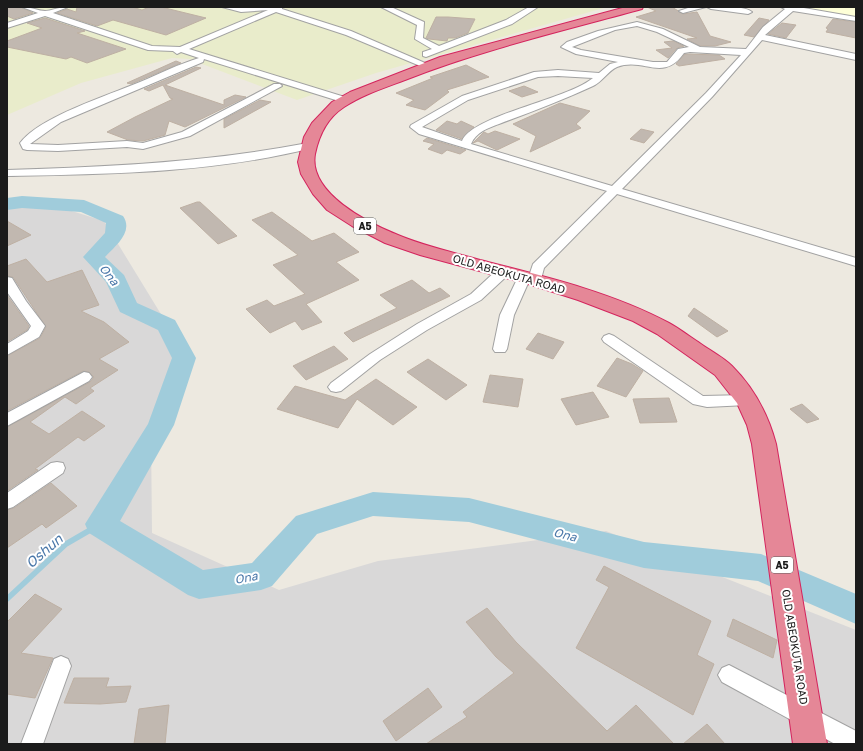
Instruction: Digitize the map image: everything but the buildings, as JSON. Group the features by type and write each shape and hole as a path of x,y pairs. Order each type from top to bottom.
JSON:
{"highway":[{"name":"OLD ABEOKUTA ROAD","path":"638,7 428,55 381,84 341,102 319,123 311,137 306,162 309,174 319,191 333,206 358,222 391,239 426,251 530,279 618,307 664,329 723,370 747,400 759,425 764,444 808,731"}],"street":[{"path":"26,7 151,48 174,51 341,102"},
{"path":"7,26 47,14 64,7"},
{"path":"226,7 241,10 267,7 280,8 398,49 428,55"},
{"path":"385,7 421,24 419,39 428,55"},
{"path":"174,51 280,8 386,48 428,55 509,22 534,7"},
{"path":"683,11 702,7"},
{"path":"711,7 748,12"},
{"path":"500,350 510,304 538,267 615,190 788,7 856,19"},
{"path":"697,48 674,37 636,23 586,38 565,47 579,52 653,65 669,64 674,61 681,50 697,48 725,52 749,50 768,41 778,40"},
{"path":"761,37 856,57"},
{"path":"174,51 277,86 341,102"},
{"path":"200,60 47,125 25,144 27,146 58,148 127,144 143,146 186,134 277,86"},
{"path":"465,145 469,136 481,127 592,83 613,66 631,61"},
{"path":"600,76 558,73 537,74 465,98 415,127 423,132 465,145 856,262"},
{"path":"7,173 165,167 263,155 308,146"},
{"path":"336,387 375,357 422,327 476,298 503,272"},
{"path":"7,281 20,303 38,326 34,334 7,350"},
{"path":"609,339 698,400 707,402 747,400"},
{"path":"7,420 84,377"},
{"path":"7,502 57,468"},
{"path":"32,744 61,666"},
{"path":"729,675 808,731 856,743"}],"shaded area":[{"path":"7,7 607,7 376,73 297,100 189,59 172,58 81,83 7,115"},
{"path":"791,7 856,7 856,19"},
{"path":"49,204 104,221 178,342 151,433 152,533 279,590 378,561 606,531 856,630 856,744 7,744 7,209"}],"waterway":[{"name":"Ona","path":"7,204 22,202 84,206 116,220 115,235 93,257 116,280 128,307 167,325 184,358 161,425 110,512 100,524 199,585 261,576 307,525 373,504 469,510 644,555 761,568 856,609"},
{"name":"Oshun","path":"95,527 100,524"},
{"name":"Oshun","path":"7,599 66,544 97,526"}]}
